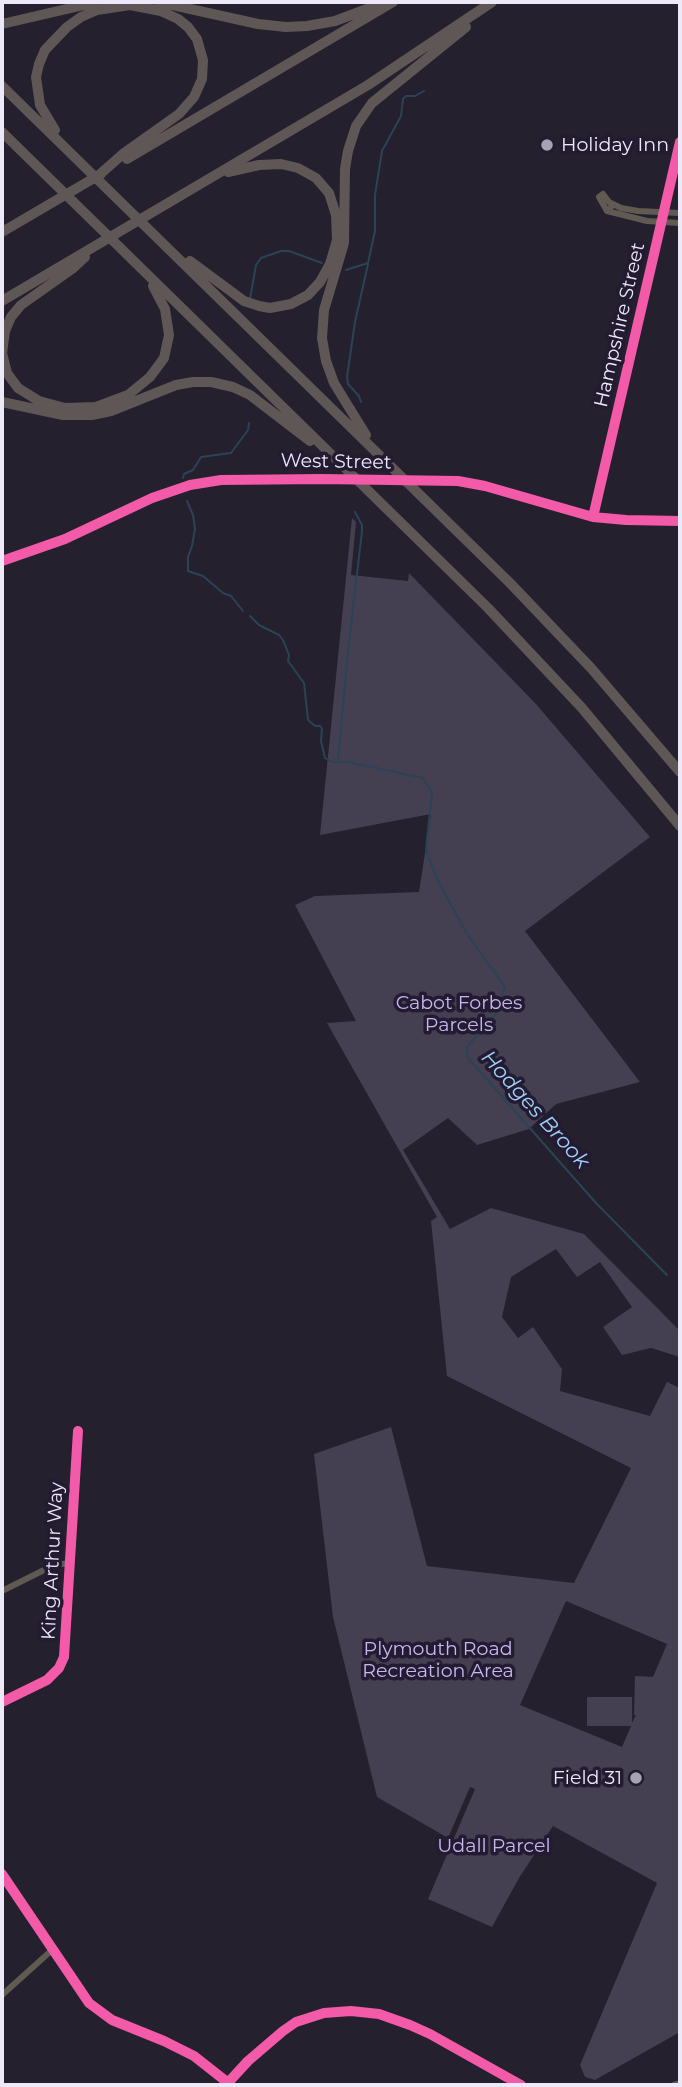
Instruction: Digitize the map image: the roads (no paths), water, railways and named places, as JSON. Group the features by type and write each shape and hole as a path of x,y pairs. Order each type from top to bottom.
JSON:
{"highway":[{"path":"2,24 97,2"},
{"path":"159,2 258,24 291,27 335,21 384,2"},
{"path":"2,232 393,2"},
{"path":"2,301 400,65 492,2"},
{"path":"380,454 345,404 334,383 322,338 325,305 344,243 345,169 348,150 356,126 372,103 452,40 492,2"},
{"path":"80,162 49,122 38,101 37,70 48,45 78,19 111,7 144,6 181,21 194,34 202,54 203,73 196,94 181,112 124,153 98,176"},
{"path":"2,86 380,454 551,625 680,772"},
{"path":"2,132 354,475 529,650 614,744 680,825"},
{"path":"2,143 51,180"},
{"path":"154,235 237,297 251,304 283,306 299,301 313,290 328,269 337,240 335,208 324,187 305,171 281,164 259,165 215,175"},
{"path":"99,244 72,269 21,305 9,320 5,331 2,356 9,377 26,394 50,404 82,408 113,401 140,386 162,361 169,338 165,309 149,280 124,252"},
{"path":"2,402 58,414 84,416 111,411 180,384 224,384 246,392 354,475"}],"street":[{"name":"Hampshire Street","path":"593,517 680,142"},
{"path":"680,213 610,208 617,214 661,223 680,223"},
{"name":"West Street","path":"2,561 65,539 152,498 190,485 233,479 444,480 485,486 593,517 680,521"},
{"name":"King Arthur Way","path":"2,1702 47,1679 62,1662 66,1642 78,1431"},
{"path":"2,1591 54,1564 71,1563"},
{"path":"2,1874 89,2003 112,2020 194,2056 227,2083 296,2022 324,2013 351,2011 379,2014 410,2025 521,2085"},
{"path":"2,1995 52,1950"},
{"path":"675,2085 680,2084"}],"waterway":[{"name":"Hodges Brook","path":"346,270 368,263 375,231 375,195 382,151 401,116 403,99 424,91"},
{"name":"Hodges Brook","path":"250,299 256,265 261,258 289,251 322,263"},
{"path":"361,402 348,384 347,377 355,322 368,264"},
{"name":"Hodges Brook","path":"183,478 184,474 193,470 201,457 231,453 248,430 249,423"},
{"name":"Hodges Brook","path":"187,501 195,529 188,557 188,571 203,576 223,593 231,596 243,611"},
{"path":"338,759 362,531 355,512"},
{"name":"Hodges Brook","path":"250,616 283,640 289,655 288,661 304,683 308,720 322,729 321,741 325,758 332,762 348,762 423,778 432,793 426,849 435,875 467,934 505,987 499,1010 467,1047 468,1058 596,1203 667,1275"}],"place":[{"name":"Holiday Inn","path":"547,145"},
{"name":"Field 31","path":"636,1778"}],"park label":[{"name":"Cabot Forbes Parcels","path":"459,1014"},
{"name":"Plymouth Road Recreation Area","path":"438,1660"},
{"name":"Udall Parcel","path":"494,1846"}]}
